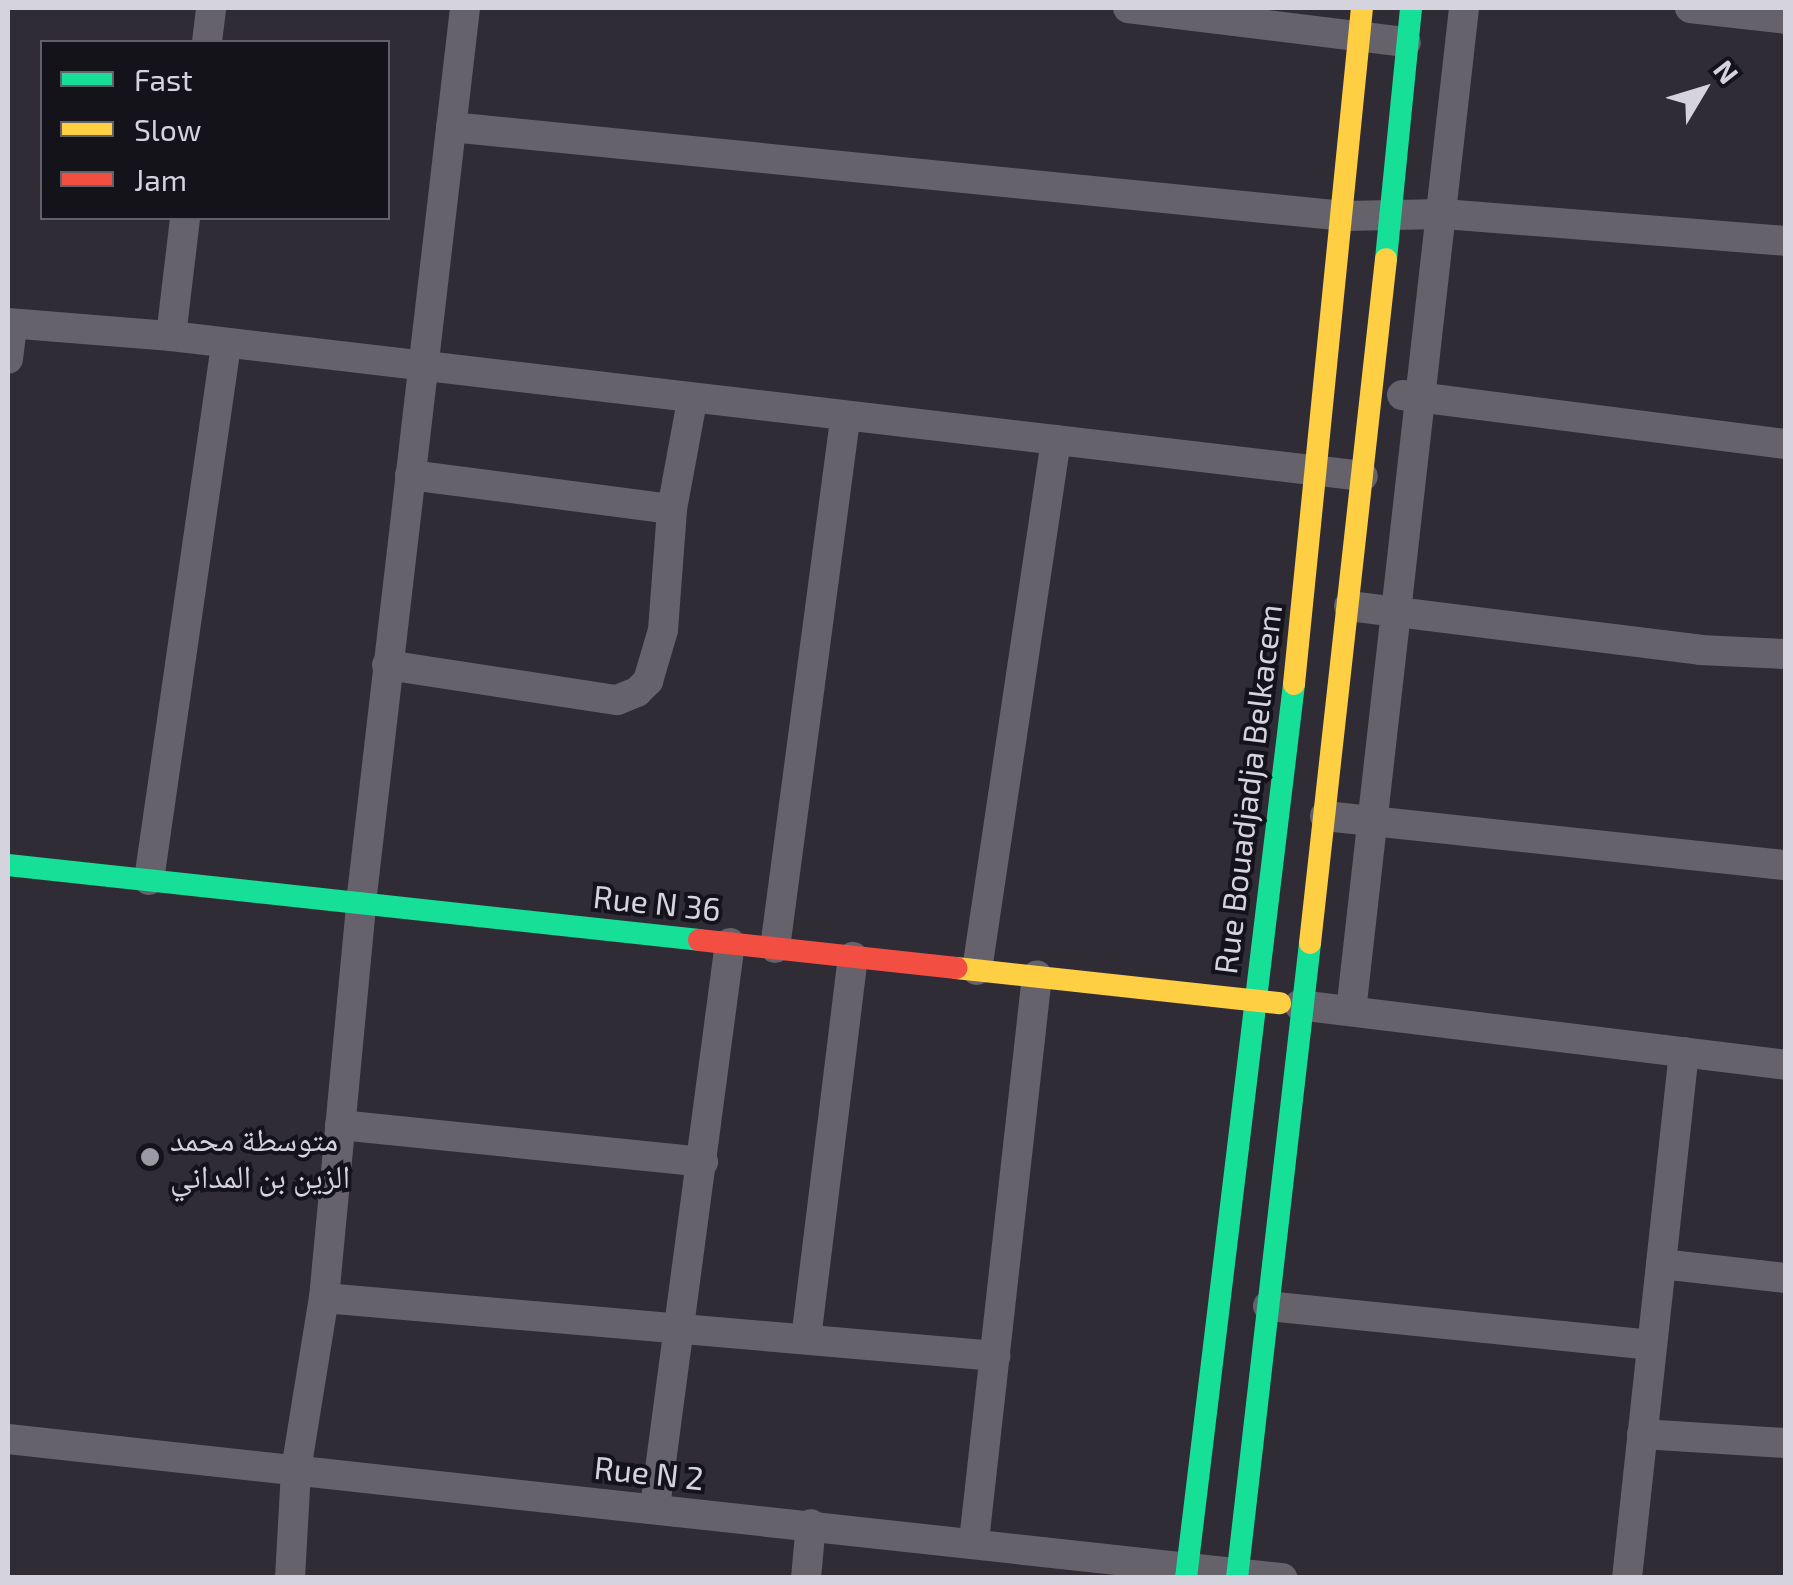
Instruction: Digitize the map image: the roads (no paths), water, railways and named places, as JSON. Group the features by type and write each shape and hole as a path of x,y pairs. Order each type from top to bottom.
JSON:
{"street":[{"path":"207,40 211,8"},
{"path":"290,1578 296,1470 324,1298 387,664 428,366 465,8"},
{"path":"1128,8 1361,22 1406,42"},
{"path":"1237,1574 1299,1005 1374,392 1411,8"},
{"path":"1351,1011 1418,397 1444,214 1464,8"},
{"path":"1690,8 1786,19"},
{"name":"Rue Bouadjadja Belkacem","path":"1186,1570 1318,474 1361,22"},
{"path":"451,127 1344,216 1444,214 1786,241"},
{"path":"171,336 185,220"},
{"path":"8,359 10,324 171,336 845,420 1363,476"},
{"path":"149,880 226,344"},
{"path":"1374,392 1786,444"},
{"path":"387,664 617,700 637,692 648,682 663,630 672,510 692,401"},
{"path":"775,948 845,420"},
{"path":"976,970 1056,440"},
{"path":"410,476 672,510"},
{"path":"1349,606 1700,650 1786,654"},
{"path":"1325,816 1786,865"},
{"name":"Rue N 36","path":"8,865 1299,1005"},
{"path":"655,1507 682,1328 730,943"},
{"path":"806,1339 853,956"},
{"path":"974,1541 1037,976"},
{"path":"1299,1005 1786,1064"},
{"path":"1627,1578 1684,1052"},
{"path":"340,1125 703,1162"},
{"path":"1661,1264 1786,1278"},
{"path":"324,1298 995,1356"},
{"path":"1268,1306 1652,1346"},
{"path":"1642,1434 1786,1442"},
{"name":"Rue N 2","path":"8,1440 974,1541 1186,1570 1282,1578"},
{"path":"806,1578 811,1524"}],"place":[{"name":"متوسطة محمد الزين بن المداني","path":"150,1157"}]}
